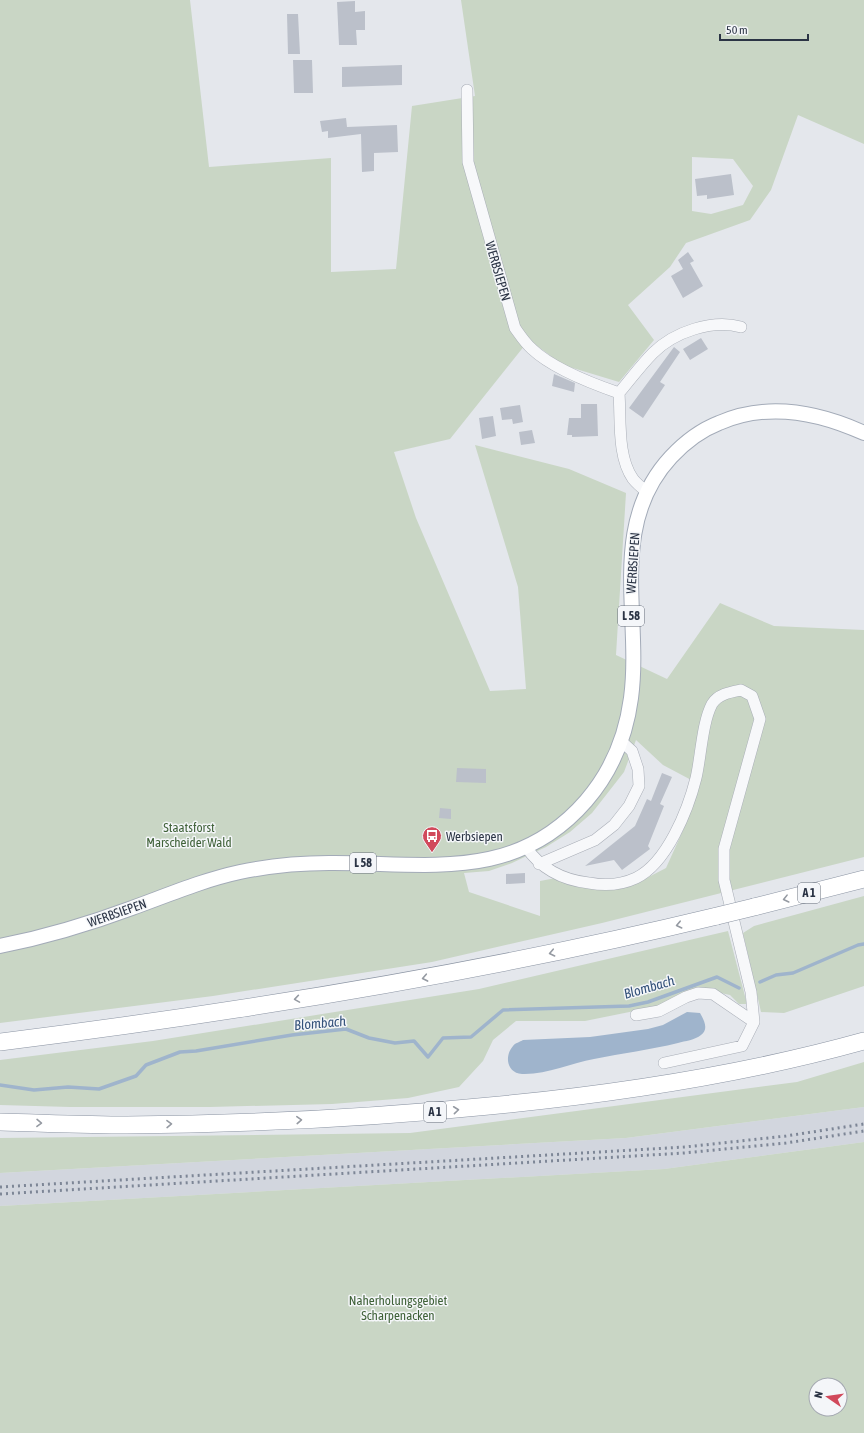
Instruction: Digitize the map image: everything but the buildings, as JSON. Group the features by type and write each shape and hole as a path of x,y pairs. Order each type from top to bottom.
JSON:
{"highway":[{"name":"A 1","path":"0,1042 129,1026 408,981 551,953 717,916 864,879"},
{"name":"A 1","path":"0,1122 125,1125 260,1122 430,1112 575,1098 706,1077 864,1041"}],"main road":[{"name":"L 58","path":"647,492 658,473 687,442 714,425 742,415 775,411 806,413 838,422 864,433"},
{"name":"WERBSIEPEN","path":"0,946 43,937 91,923 200,883 239,872 305,863 451,865 489,860 526,847 554,830 587,800 606,772 621,741 627,720 632,689 630,582 632,548 637,523 647,492"}],"street":[{"name":"WERBSIEPEN","path":"467,90 468,162 515,328 523,340 541,357 578,377 620,393"},
{"path":"647,492 633,478 624,457 621,439 620,393 653,353 666,343 703,327 725,324 740,327"},
{"path":"526,847 539,864 556,875 579,882 608,886 637,878 652,866 673,838 689,800 696,778 703,736 713,703 725,693 741,690 752,696 760,719 724,849 724,880 751,992 754,1022 742,1046 664,1063"},
{"path":"539,864 595,840 614,825 629,806 639,786 638,769 632,751 621,741"},
{"path":"636,1015 659,1011 686,997 698,993 714,994 754,1022"}],"shaded area":[{"path":"864,1107 864,1142 664,1169 0,1206 0,1173 626,1138"}],"green space":[{"name":"Staatsforst Marscheider Wald","path":"0,0 190,0 209,167 331,158 331,272 396,269 412,106 475,96 461,0 864,0 864,144 798,115 771,190 750,220 686,243 670,267 628,305 654,340 619,382 563,365 529,340 450,439 394,452 416,518 490,691 526,689 518,587 475,445 569,469 626,493 616,655 667,679 720,603 774,626 864,630 864,857 602,923 432,962 213,996 0,1023","holes":["692,157 733,159 753,186 743,205 711,214 692,211","636,740 663,765 695,782 685,826 666,868 639,882 556,878 540,881 540,916 469,892 464,873 489,871 512,863 546,847 570,832 592,813 624,772"]},
{"path":"864,896 864,986 784,1013 761,1012 743,933 754,926"},
{"path":"728,931 747,1004 739,1004 730,995 702,989 664,1005 585,1021 516,1021 493,1040 483,1061 459,1087 408,1098 332,1104 210,1107 70,1107 0,1105 0,1060 153,1041 479,989"},
{"path":"864,1062 864,1107 626,1138 0,1173 0,1138 410,1133 797,1082"},
{"name":"Naherholungsgebiet Scharpenacken","path":"864,1142 864,1433 0,1433 0,1206 664,1169"}],"water":[{"path":"687,1012 700,1013 705,1024 705,1030 703,1033 699,1037 690,1040 657,1048 585,1061 540,1073 517,1073 513,1071 508,1063 508,1054 510,1050 515,1044 523,1040 590,1037 648,1029 663,1025"}],"waterway":[{"name":"Blombach","path":"760,982 776,975 793,973 858,945 864,944"},
{"name":"Blombach","path":"0,1085 34,1090 68,1087 99,1089 136,1076 146,1065 180,1052 196,1051 292,1035 346,1029 369,1038 395,1043 414,1041 428,1057 443,1038 471,1037 503,1010 629,1006 648,1002 717,977 739,988"}],"railway":[{"path":"0,1187 685,1147 786,1136 864,1124"},
{"path":"0,1194 684,1153 786,1143 864,1131"}],"place":[{"name":"Werbsiepen","path":"432,853"}]}
